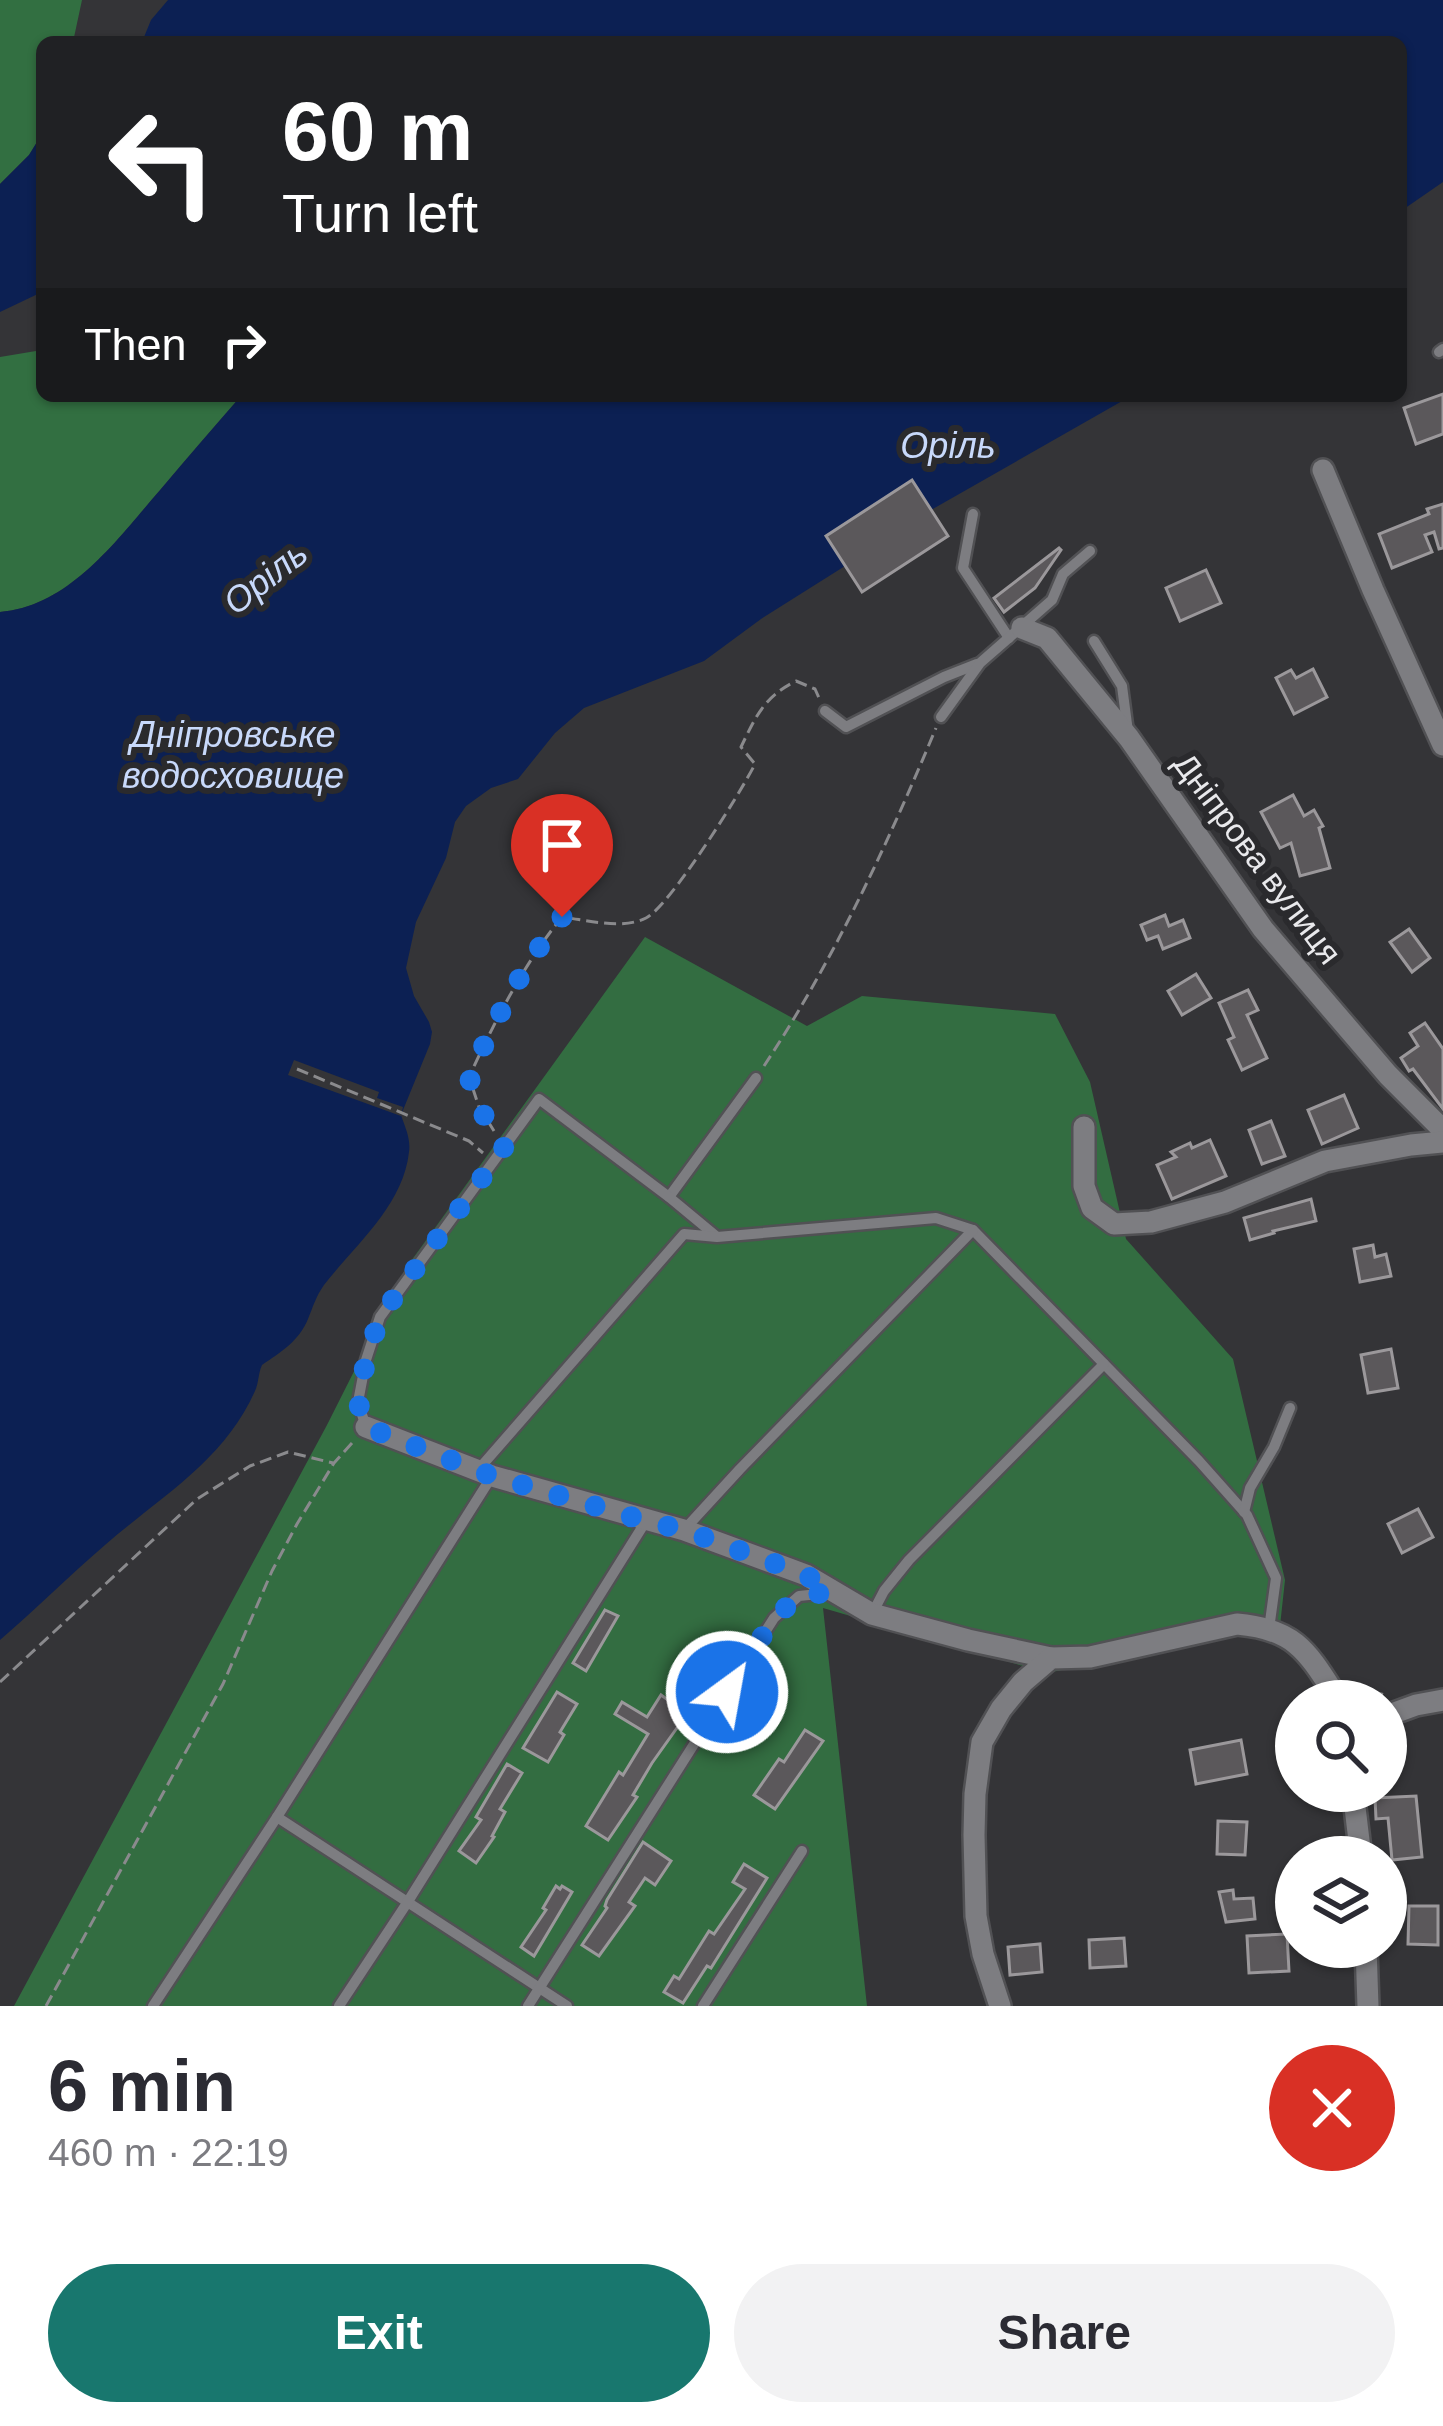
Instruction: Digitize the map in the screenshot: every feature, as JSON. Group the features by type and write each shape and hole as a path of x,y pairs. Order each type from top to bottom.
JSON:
{"street":[{"path":"1323,470 1443,745"},
{"name":"Дніпрова вулиця","path":"1016,633 1047,638 1129,738 1263,929 1388,1075 1443,1130"},
{"path":"1084,1127 1084,1186 1092,1208 1114,1224 1150,1222 1225,1202 1324,1161 1443,1142"},
{"path":"366,1427 485,1473 684,1530 806,1575 872,1614 968,1640 1051,1658 1108,1653 1237,1624 1290,1636 1325,1680"},
{"path":"1000,2006 982,1954 976,1916 975,1794 982,1742 1000,1709 1051,1658"},
{"path":"1407,1708 1443,1700"},
{"path":"1367,1968 1368,2006"}],"lane":[{"path":"973,514 963,568 1016,633"},
{"path":"941,718 980,663 1052,600 1064,574 1090,551"},
{"path":"1094,641 1122,686 1129,738"},
{"path":"825,711 846,728 980,663"},
{"path":"669,1197 756,1078"},
{"path":"366,1427 358,1402 380,1317 539,1099 717,1237"},
{"path":"153,2006 277,1817 485,1473 684,1234 717,1237 937,1218 973,1230 1244,1512 1276,1578 1269,1630"},
{"path":"684,1530 973,1230"},
{"path":"872,1614 909,1560 1104,1364"},
{"path":"1244,1512 1250,1488 1290,1408"},
{"path":"339,2006 646,1521"},
{"path":"528,2006 774,1618 799,1596 831,1592"},
{"path":"277,1817 567,2006"},
{"path":"703,2006 802,1851"}],"path":[{"path":"504,1148 479,1107 469,1077 542,942 562,917 622,923 649,917 744,786 755,764 741,747 775,692 796,680 815,689 825,711"},
{"path":"756,1078 863,894 941,718"},
{"path":"297,1069 469,1141 494,1162"},
{"path":"46,2006 223,1684 272,1571 334,1463 366,1427"},
{"path":"0,1682 196,1499 250,1466 288,1452 334,1463"},
{"path":"1323,1677 1416,1705"}],"green space":[{"path":"0,0 82,0 74,36 36,36 36,144 0,184"},
{"path":"36,351 36,402 236,402 91,567 49,597 0,612 0,357"},
{"path":"645,937 807,1026 862,996 1055,1014 1090,1082 1126,1239 1233,1359 1285,1580 1279,1635 1235,1635 1047,1673 823,1608 867,2006 14,2006 327,1425 406,1268"}],"water":[{"path":"168,0 1443,0 1443,182 1407,207 1407,36 144,36"},
{"path":"36,144 36,295 0,312 0,184"},
{"name":"Дніпровське водосховище","path":"236,402 1120,402 931,510 826,536 845,566 704,661 584,708 555,733 518,779 491,788 466,806 455,822 446,858 416,922 406,968 432,1032 401,1115 409,1147 398,1190 324,1285 300,1334 262,1365 255,1391 226,1438 189,1476 0,1640 0,612 26,607 71,583 128,528"}],"pier":[{"path":"294,1060 379,1092 377,1098 403,1107 401,1116 288,1075"}],"building":[{"path":"1443,394 1443,434 1416,444 1404,408"},
{"path":"912,480 948,536 862,592 826,536"},
{"path":"1443,504 1443,548 1439,549 1434,532 1425,535 1432,552 1392,568 1379,534"},
{"path":"1059,548 1035,588 1004,612 994,598"},
{"path":"1206,570 1221,603 1180,621 1166,588"},
{"path":"1313,669 1327,697 1294,714 1276,678 1291,670 1296,678"},
{"path":"1293,795 1304,816 1314,810 1323,826 1319,828 1330,868 1300,876 1291,843 1280,848 1261,812"},
{"path":"1165,915 1169,926 1183,920 1190,938 1163,949 1158,936 1147,940 1141,925"},
{"path":"1409,929 1430,958 1412,972 1390,942"},
{"path":"1196,974 1211,998 1182,1015 1168,991"},
{"path":"1248,990 1258,1010 1247,1015 1267,1058 1242,1070 1219,1003"},
{"path":"1425,1023 1443,1049 1443,1109 1401,1058 1418,1046 1410,1033"},
{"path":"1344,1095 1358,1128 1322,1144 1308,1110"},
{"path":"1271,1121 1285,1156 1262,1164 1249,1130"},
{"path":"1210,1140 1226,1176 1172,1199 1157,1165 1176,1157 1171,1152 1190,1143 1192,1148"},
{"path":"1311,1199 1316,1221 1250,1240 1244,1218"},
{"path":"1373,1245 1375,1257 1386,1254 1391,1276 1360,1282 1354,1249"},
{"path":"1391,1349 1398,1388 1368,1393 1361,1355"},
{"path":"1418,1509 1433,1537 1402,1553 1388,1524"},
{"path":"605,1610 618,1616 586,1671 573,1663"},
{"path":"690,1671 709,1683 652,1763 633,1795 637,1797 608,1840 586,1826 648,1734 615,1714 622,1702 647,1717 661,1695 671,1702"},
{"path":"557,1692 577,1704 548,1762 523,1748"},
{"path":"805,1730 823,1741 775,1809 754,1795"},
{"path":"1241,1740 1247,1774 1196,1784 1190,1750"},
{"path":"507,1764 522,1773 500,1809 505,1812 494,1837 476,1863 459,1851 481,1820 476,1817"},
{"path":"1407,1796 1416,1796 1422,1857 1407,1858 1407,1836 1390,1836 1388,1818 1376,1819 1376,1812 1407,1812"},
{"path":"1218,1821 1247,1822 1245,1855 1217,1854"},
{"path":"643,1842 671,1861 655,1885 645,1878 629,1902 635,1906 599,1956 582,1945"},
{"path":"744,1864 767,1878 711,1968 707,1966 683,2003 664,1992 674,1976 679,1979 709,1931 714,1934 745,1889 733,1882"},
{"path":"556,1886 572,1892 534,1956 521,1947"},
{"path":"1233,1890 1234,1899 1253,1898 1255,1919 1226,1922 1219,1892"},
{"path":"1409,1906 1438,1906 1438,1945 1408,1944"},
{"path":"1275,1935 1275,1968 1289,1971 1249,1973 1247,1936"},
{"path":"1124,1938 1126,1966 1090,1968 1089,1940"},
{"path":"1040,1944 1042,1972 1010,1975 1008,1947"}],"route":[{"path":"562,917 492,1027 469,1077 479,1107 504,1148 380,1317 358,1402 366,1427 492,1476 684,1530 806,1575 831,1592 799,1596 774,1618 727,1692"}],"water label":[{"name":"Орiль","path":"948,445"},
{"name":"Оріль","path":"265,577"}]}
